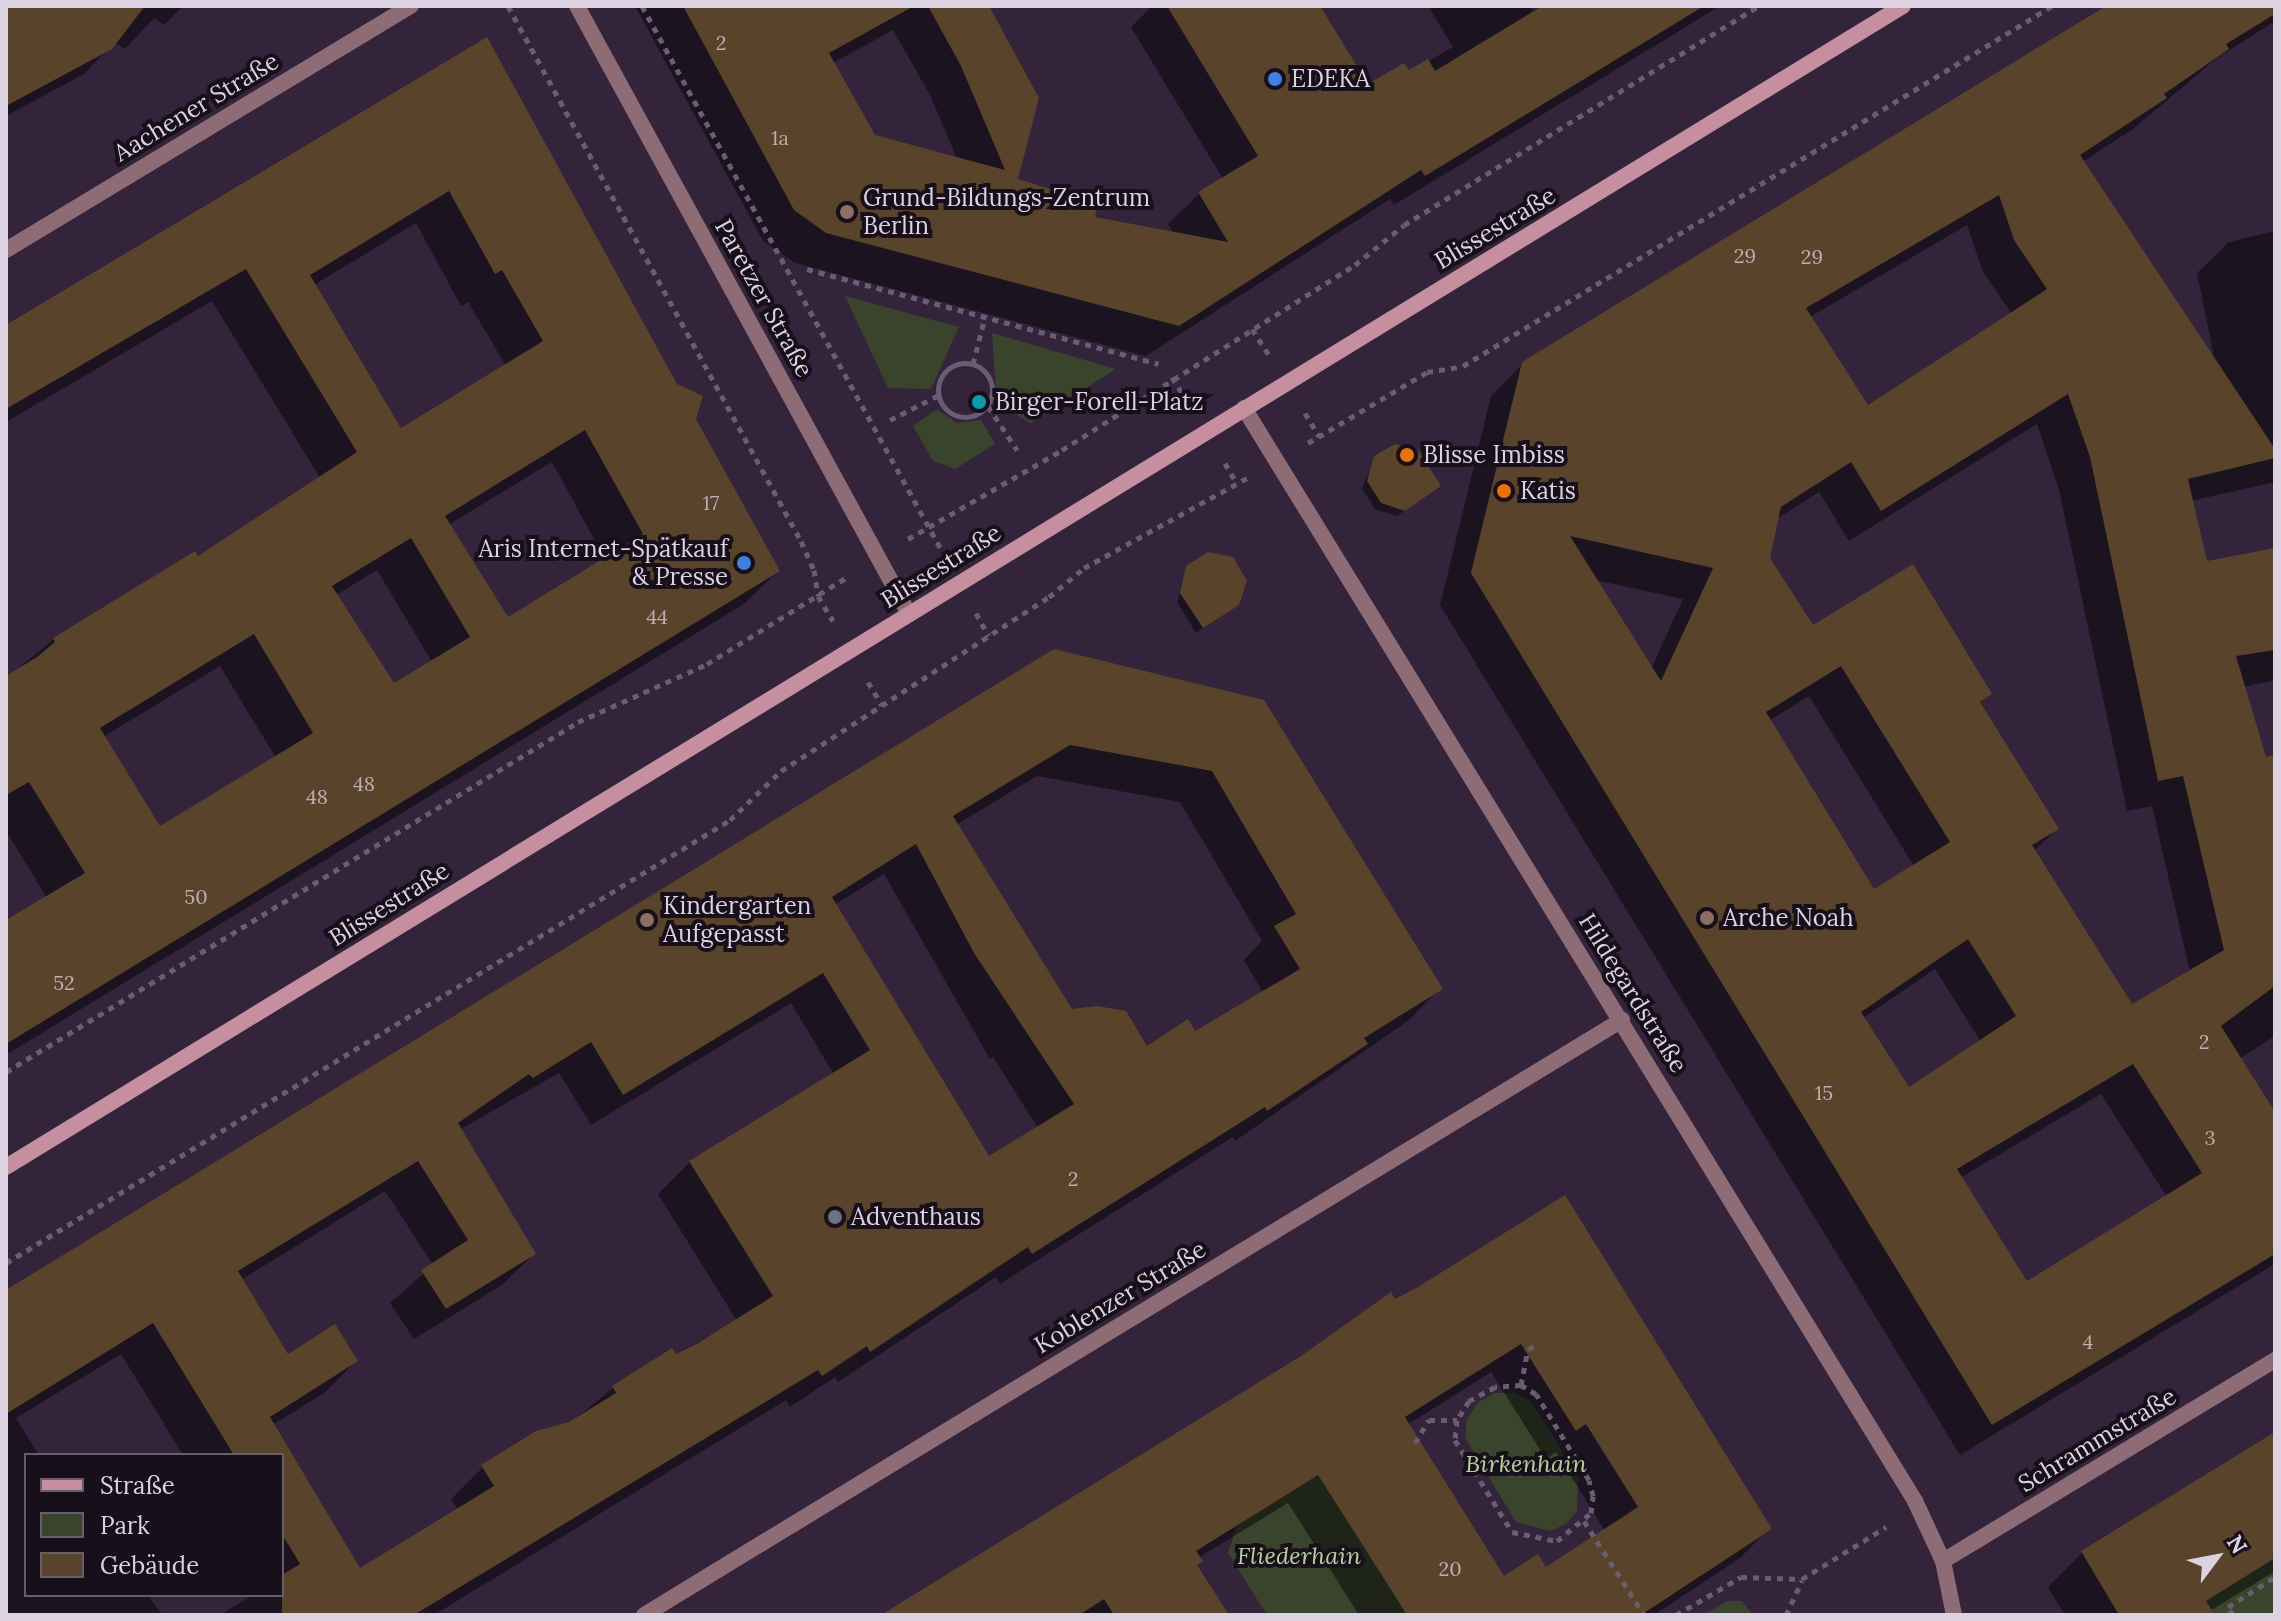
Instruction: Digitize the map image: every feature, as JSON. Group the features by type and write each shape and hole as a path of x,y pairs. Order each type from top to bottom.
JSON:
{"main road":[{"name":"Blissestraße","path":"6,1167 1903,6"}],"street":[{"name":"Aachener Straße","path":"6,250 411,6"},
{"name":"Paretzer Straße","path":"577,6 909,614"},
{"name":"Hildegardstraße","path":"1244,408 1915,1501 1943,1561 1954,1615"},
{"name":"Koblenzer Straße","path":"644,1615 1622,1020"},
{"name":"Schrammstraße","path":"1943,1561 2275,1360"}],"path":[{"path":"508,6 801,541"},
{"path":"642,6 905,484"},
{"path":"970,501 1062,450 1355,265 1404,225 1759,6"},
{"path":"1372,405 1427,372 1463,366 2052,6"},
{"path":"807,269 1158,364"},
{"path":"973,364 985,317"},
{"path":"890,420 939,395 947,370 973,364"},
{"path":"973,364 990,381 988,406 1017,450"},
{"path":"939,395 956,415 973,416 988,406"},
{"path":"6,1263 730,820 781,771 989,636 1084,568 1200,507"},
{"path":"6,1072 578,722 707,664 783,618"},
{"path":"982,624 989,636"},
{"path":"874,690 882,705"},
{"path":"1521,1385 1528,1349 1537,1345"},
{"path":"1521,1385 1536,1394 1589,1480 1591,1513 1557,1541 1512,1532 1455,1440 1457,1420 1481,1391 1521,1385"},
{"path":"1415,1443 1429,1420 1457,1420"},
{"path":"1584,1521 1644,1615"},
{"path":"1676,1615 1741,1577 1802,1579 1894,1522"},
{"path":"2233,1615 2228,1607 2275,1577"},
{"path":"1786,1615 1802,1579"}],"green space":[{"path":"845,296 959,327 931,389 888,388"},
{"path":"992,333 1116,369 1031,423 997,405"},
{"path":"937,409 957,423 981,420 995,444 955,469 933,461 913,426"},
{"name":"Birkenhain","path":"1495,1393 1515,1393 1532,1402 1578,1477 1577,1511 1566,1524 1550,1531 1516,1522 1465,1438 1467,1419 1478,1402"},
{"name":"Fliederhain","path":"1324,1471 1331,1496 1407,1615 1267,1615 1228,1553 1237,1525 1306,1477 1309,1481"},
{"path":"2251,1557 2259,1568 2275,1558 2275,1615 2215,1615 2199,1589"},
{"path":"1727,1601 1742,1601 1753,1615 1704,1615"}],"building":[{"path":"6,6 145,6 112,49 6,106"},
{"path":"683,6 914,6 829,53 875,135 1005,170 961,66 928,6 989,6 1039,98 1018,179 1098,204 1095,217 1228,242 1198,192 1258,156 1167,6 1320,6 1368,84 1404,63 1409,70 1428,59 1435,71 1542,6 1704,6 1425,176 1421,170 1179,326 826,233 794,210"},
{"path":"2106,6 2275,6 2275,14 2226,44 2229,49 2164,94 2167,98 2080,155 2275,449 2275,458 2188,479 2207,561 2275,548 2275,650 2236,656 2266,757 2275,755 2275,986 2221,1026 2275,1112 2275,1254 1992,1425 1471,573 1522,362","holes":["1999,195 2014,240 2047,289 1868,405 1806,308","2068,394 2090,457 2158,781 2183,776 2224,950 2132,1004 2032,845 2059,829 1980,702 1992,694 1913,564 1813,625 1770,558 1781,507 1851,462 1881,511","1570,536 1713,568 1661,681","1841,666 1950,842 1874,889 1766,712","1968,939 2016,1016 1909,1087 1861,1012","2133,1064 2202,1173 2027,1281 1957,1169"]},
{"path":"487,37 677,384 703,396 696,419 780,571 6,1044 6,920 85,873 29,782 6,795 6,676 37,657 55,642 53,638 195,551 198,556 357,452 246,269 6,409 6,325","holes":["449,191 495,274 502,270 543,341 401,428 310,275","585,430 643,534 508,617 445,516","411,538 470,637 394,683 332,586","254,634 313,733 160,826 100,728"]},
{"path":"1395,444 1418,450 1441,486 1405,511 1381,503 1367,481 1374,456"},
{"path":"1208,552 1233,557 1247,581 1239,605 1203,628 1180,593 1186,566"},
{"path":"1054,649 1264,700 1443,989 1364,1038 1368,1044 1267,1111 1265,1107 1032,1254 1028,1247 870,1352 867,1346 822,1376 818,1370 414,1615 282,1615 284,1574 300,1564 284,1537 284,1453 233,1453 153,1323 6,1414 6,1290","holes":["1070,745 1212,771 1296,914 1274,926 1300,969 1195,1031 1188,1019 1147,1046 1126,1011 1097,1006 1072,1009 953,816","916,844 974,953 1074,1104 989,1156 832,897","823,973 870,1050 689,1161 773,1296 698,1343 676,1354 672,1348 612,1386 616,1393 569,1422 536,1431 481,1465 494,1486 360,1568 270,1417 358,1361 335,1324 288,1354 238,1271 418,1161 468,1240 421,1270 446,1309 536,1254 458,1123 529,1074 533,1078 591,1042 623,1095"]},
{"path":"1565,1195 1772,1529 1641,1615 1407,1615 1318,1475 1196,1551 1203,1561 1197,1565 1229,1615 1114,1615 1104,1599 1079,1615 881,1615 1301,1356 1391,1292 1395,1299","holes":["1521,1344 1576,1431 1586,1424 1638,1507 1546,1567 1538,1554 1504,1576 1405,1417"]},
{"path":"2275,1432 2275,1558 2206,1601 2215,1615 2119,1615 2081,1551"}],"place":[{"name":"EDEKA","path":"1275,79"},
{"name":"Grund-Bildungs-Zentrum Berlin","path":"847,212"},
{"name":"Birger-Forell-Platz","path":"979,402"},
{"name":"Blisse Imbiss","path":"1407,455"},
{"name":"Katis","path":"1504,491"},
{"name":"Aris Internet-Spätkauf & Presse","path":"744,563"},
{"name":"Arche Noah","path":"1707,918"},
{"name":"Kindergarten Aufgepasst","path":"647,920"},
{"name":"Adventhaus","path":"835,1217"}]}
